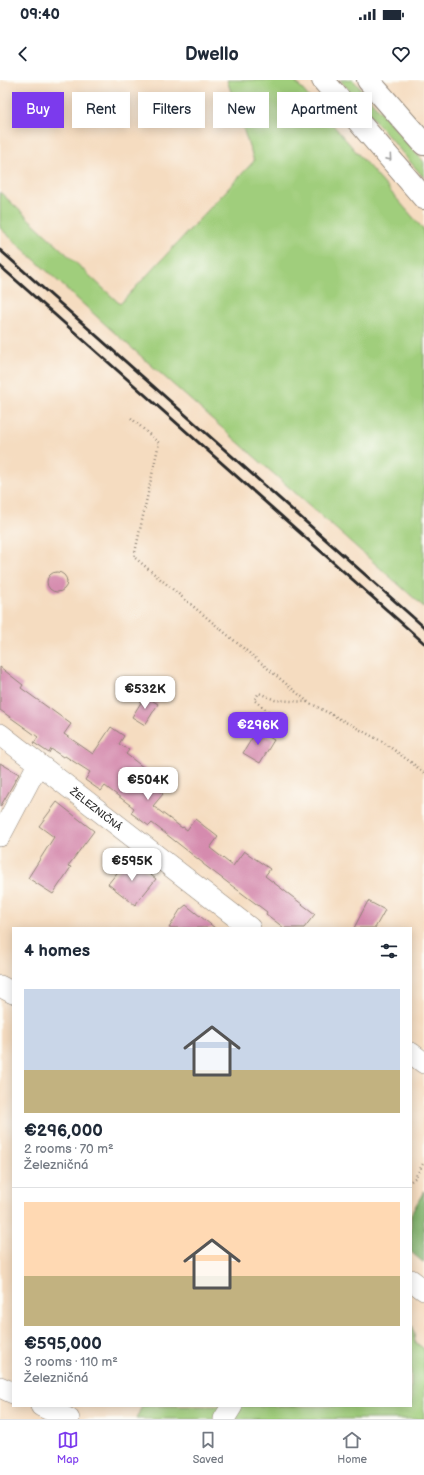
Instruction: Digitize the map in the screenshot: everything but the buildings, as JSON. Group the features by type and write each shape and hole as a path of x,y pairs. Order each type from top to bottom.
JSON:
{"main road":[{"path":"323,80 424,198"},
{"path":"368,80 424,144"}],"street":[{"name":"ŽELEZNIČNÁ","path":"0,734 249,927"},
{"path":"0,836 38,764"},
{"path":"0,986 12,992"},
{"path":"412,1054 424,1063"},
{"path":"412,1281 424,1290"},
{"path":"0,1387 12,1393"},
{"path":"43,1407 69,1419"},
{"path":"224,1419 231,1407"}],"path":[{"path":"131,418 159,443 134,557 308,702 383,742 412,763 424,774"},
{"path":"284,724 254,700 259,694 275,700 308,702"},
{"path":"412,1180 415,1178 424,1162"}],"green space":[{"path":"227,80 294,80 304,92 277,92 277,128 336,128 424,230 424,607 107,326 0,228 0,192 120,304 254,161 243,128 269,128 269,92 231,92"},
{"path":"340,80 353,80 363,92 350,92"},
{"path":"372,102 424,162 424,178 372,117"},
{"path":"424,1191 424,1263 412,1253 412,1212"},
{"path":"412,1326 415,1342 424,1349 424,1419 136,1419 142,1407 412,1407"}],"railway":[{"path":"0,250 424,627"},
{"path":"0,266 424,643"}]}
